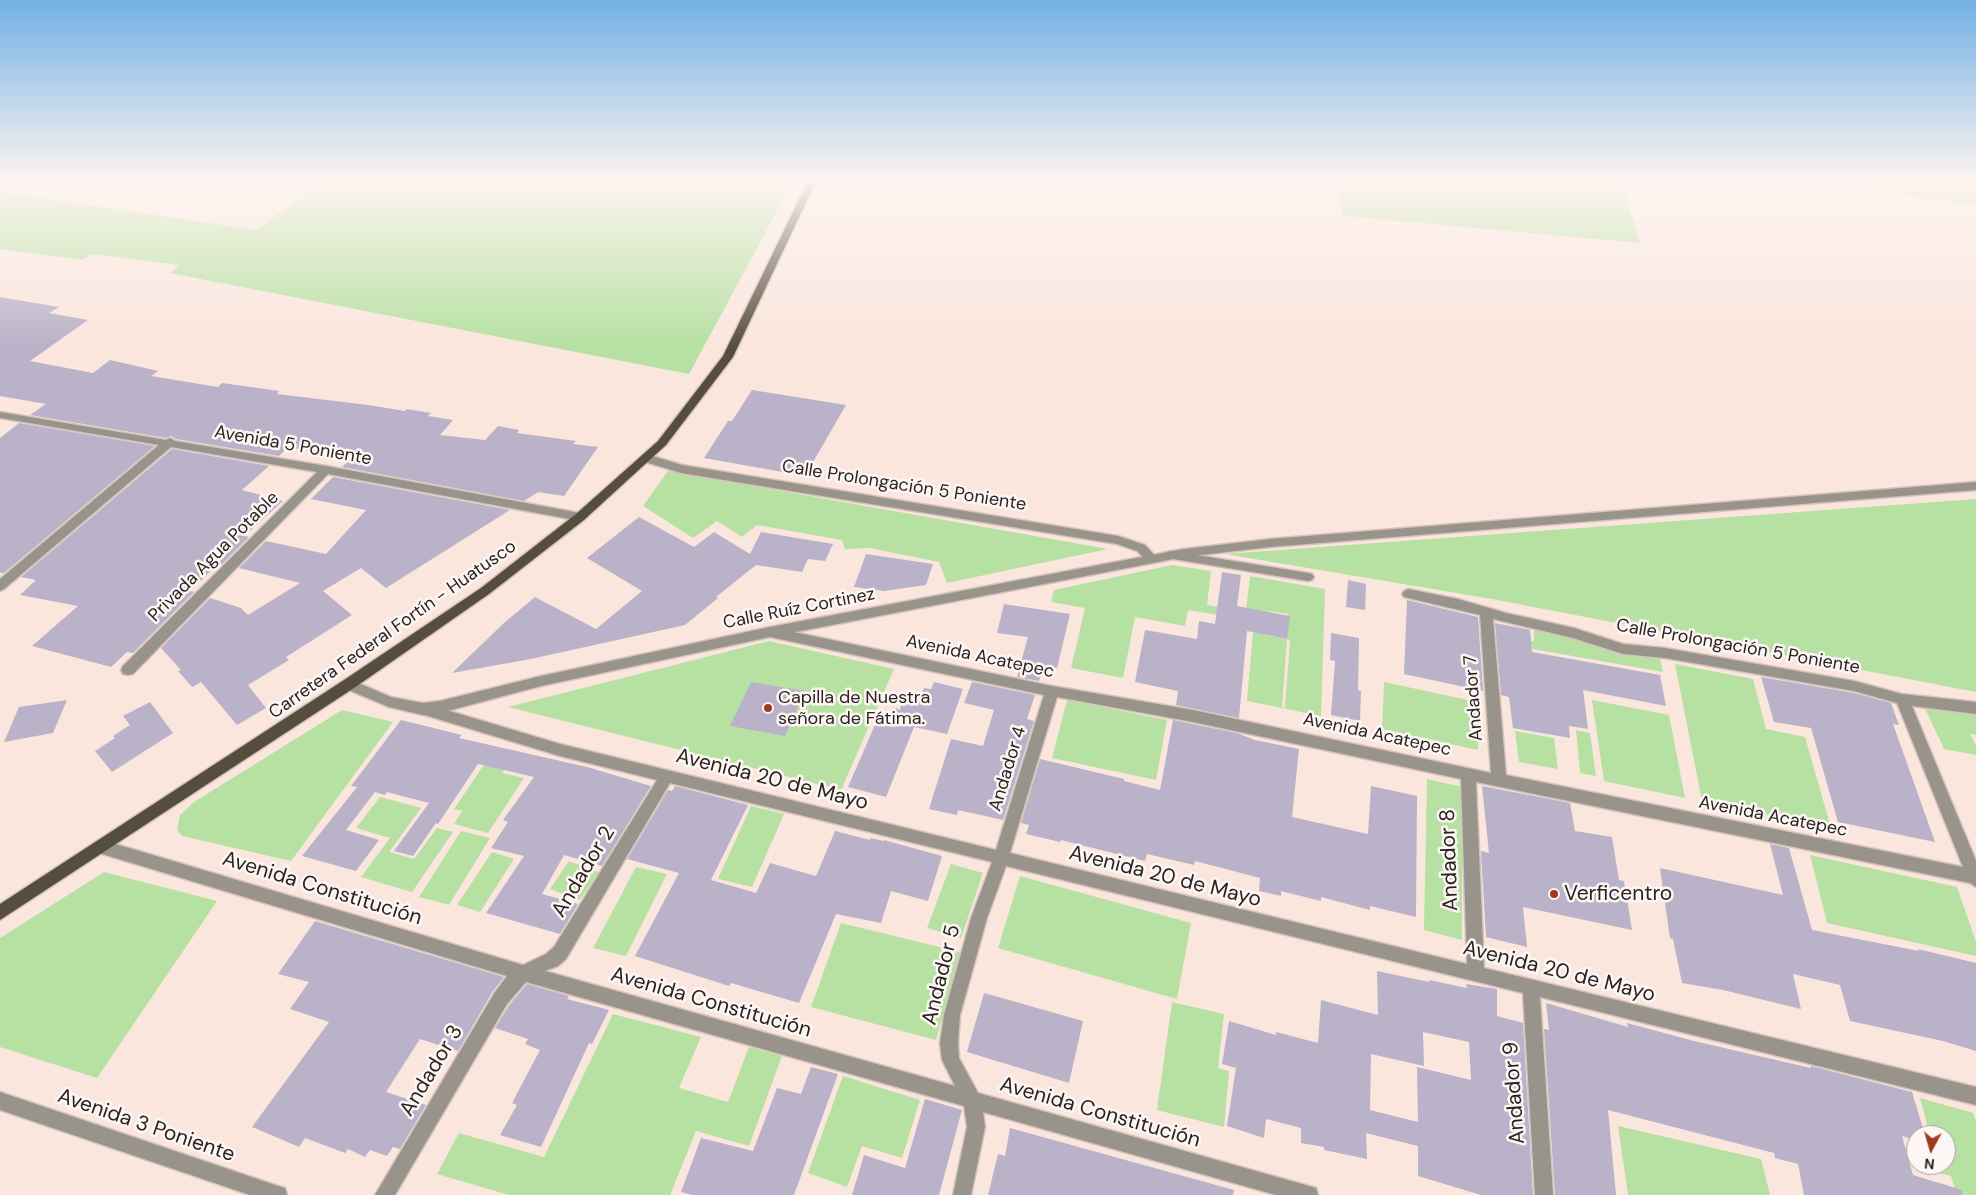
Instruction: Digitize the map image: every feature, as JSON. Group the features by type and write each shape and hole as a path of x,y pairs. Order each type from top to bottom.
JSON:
{"main road":[{"name":"Carretera Federal Fortín - Huatusco","path":"0,913 348,684 485,591 580,517 662,443 728,357 786,235"}],"street":[{"name":"Avenida 5 Poniente","path":"0,415 170,442 580,517"},
{"path":"0,426 12,417"},
{"path":"0,586 170,442"},
{"name":"Calle Prolongación 5 Poniente","path":"646,458 681,469 1118,540 1141,548 1152,559"},
{"name":"Privada Agua Potable","path":"128,670 326,470"},
{"name":"Calle Ruíz Cortinez","path":"423,709 440,707 541,681 770,632 1177,554 1270,543 1976,486"},
{"path":"1177,554 1308,577"},
{"name":"Calle Prolongación 5 Poniente","path":"1408,594 1458,604 1506,618 1574,633 1623,649 1665,653 1854,686 1902,699 1976,708"},
{"name":"Andador 7","path":"1486,612 1499,781"},
{"name":"Avenida Acatepec","path":"770,632 1052,691 1202,718 1499,781 1976,878"},
{"name":"Avenida 20 de Mayo","path":"348,684 389,702 423,709 560,750 1976,1096"},
{"name":"Andador 4","path":"1001,859 1052,691"},
{"path":"1902,699 1976,878"},
{"name":"Andador 8","path":"1468,774 1476,974"},
{"name":"Andador 2","path":"523,973 552,960 560,953 667,776"},
{"name":"Avenida Constitución","path":"102,847 523,973 1309,1195"},
{"name":"Andador 5","path":"962,1195 976,1127 972,1100 951,1060 949,1043 952,1015 979,918 1001,859"},
{"name":"Andador 3","path":"384,1195 501,998 511,984 523,973"},
{"name":"Andador 9","path":"1531,987 1544,1195"},
{"name":"Avenida 3 Poniente","path":"0,1101 278,1195"}],"green space":[{"path":"0,235 764,235 689,374 170,273 179,265 91,254 83,260 0,249"},
{"path":"1549,235 1638,235 1640,243"},
{"path":"668,471 1108,549 947,583 939,562 869,548 845,549 842,540 757,525 742,537 717,521 693,538 643,506"},
{"path":"1976,499 1976,692 1492,599 1225,554"},
{"path":"1172,565 1211,571 1207,605 1246,611 1250,576 1325,589 1321,716 1247,701 1254,621 1188,610 1185,626 1135,617 1123,678 1071,668 1085,608 1051,602 1054,590","holes":["1267,611 1288,614 1286,639 1265,635","1287,639 1290,640 1285,708 1282,707"]},
{"path":"1534,630 1618,652 1660,659 1663,672 1527,648 1527,641 1534,641"},
{"path":"769,641 894,669 841,790 508,707"},
{"path":"1675,664 1753,679 1766,729 1805,737 1831,828 1702,801"},
{"path":"1384,682 1477,702 1478,750 1382,729"},
{"path":"1067,700 1167,720 1156,780 1052,758"},
{"path":"1592,700 1669,715 1685,798 1604,781"},
{"path":"1923,704 1976,712 1976,735 1970,734 1976,746 1976,755 1944,749"},
{"path":"342,710 393,722 291,861 182,836 177,830 180,815 194,802"},
{"path":"1576,730 1590,733 1596,776 1580,773"},
{"path":"1515,731 1554,738 1558,769 1519,762"},
{"path":"496,747 508,764 502,773 524,778 488,833 454,824 462,811 454,809"},
{"path":"1427,779 1462,787 1462,940 1424,930"},
{"path":"380,797 421,808 389,852 414,859 437,828 453,832 412,892 361,877 390,838 356,828"},
{"path":"751,806 784,814 752,887 718,879"},
{"path":"461,831 490,838 449,905 419,897"},
{"path":"492,852 514,859 480,912 457,905"},
{"path":"1810,855 1957,887 1976,942 1976,956 1827,923"},
{"path":"569,861 599,872 580,900 550,889"},
{"path":"951,864 983,873 961,938 927,928"},
{"path":"636,867 667,874 626,956 593,948"},
{"path":"104,872 217,901 97,1078 0,1047 0,938"},
{"path":"1020,876 1191,923 1177,999 998,948"},
{"path":"841,923 960,952 936,1040 811,1007"},
{"path":"1172,1002 1224,1014 1218,1068 1229,1071 1224,1127 1157,1110"},
{"path":"613,1014 701,1037 679,1088 728,1102 749,1047 782,1056 749,1146 696,1131 670,1195 509,1195 437,1174 459,1133 544,1157"},
{"path":"843,1076 920,1100 902,1158 862,1146 847,1187 808,1173"},
{"path":"1920,1098 1973,1113 1976,1121 1976,1195 1957,1195 1951,1176 1947,1175 1956,1175 1956,1125 1927,1125"},
{"path":"1618,1126 1761,1159 1770,1195 1628,1195"}],"building":[{"path":"0,297 59,307 49,313 88,320 30,361 93,373 110,360 158,371 151,376 218,387 222,383 279,391 277,394 405,411 407,409 431,413 428,416 453,420 440,435 485,440 498,426 519,430 517,433 576,441 573,444 598,447 564,496 538,492 524,501 342,467 350,459 288,447 279,456 176,439 171,436 166,438 30,415 46,404 0,396"},
{"path":"752,390 846,405 805,476 704,458 728,421 732,421"},
{"path":"19,423 155,446 4,573 0,573 0,438"},
{"path":"172,449 269,466 242,490 283,501 244,536 249,537 222,564 218,564 190,591 194,592 133,653 127,652 111,667 32,646 78,606 20,595 36,580 21,577"},
{"path":"333,477 510,510 386,588 361,568 323,591 352,615 286,657 289,660 248,685 266,708 237,725 201,682 192,687 178,671 181,670 161,648 210,598 241,608 248,615 300,583 239,568 266,541 326,554 366,510 311,499"},
{"path":"639,517 694,547 714,532 750,554 761,532 833,544 825,561 808,559 802,572 756,565 685,625 531,659 452,673 505,622 535,597 596,629 642,591 587,558"},
{"path":"866,554 933,564 926,585 884,591 854,587"},
{"path":"1222,572 1241,575 1237,606 1290,616 1287,639 1247,631 1239,718 1176,705 1178,691 1135,682 1145,630 1197,639 1199,621 1215,624"},
{"path":"1348,580 1366,584 1365,610 1346,607"},
{"path":"1407,600 1478,617 1483,691 1404,674"},
{"path":"1004,604 1070,614 1057,668 1044,665 1039,681 1017,677 1028,637 997,633"},
{"path":"1495,623 1530,630 1532,652 1660,675 1666,706 1583,690 1588,729 1569,726 1570,738 1513,728 1509,697 1501,695"},
{"path":"1331,633 1359,638 1358,690 1361,691 1360,721 1331,715 1335,661 1330,660"},
{"path":"1761,677 1854,693 1891,703 1899,725 1893,724 1935,842 1838,822 1811,728 1774,722"},
{"name":"Capilla de Nuestra señora de Fátima.","path":"751,682 805,691 785,736 730,726"},
{"path":"934,682 963,689 947,734 914,727 886,797 848,787 877,720 890,724 896,708 900,710 901,705 906,706 911,693 921,696 924,688 931,689"},
{"path":"972,682 1035,695 1027,719 1034,721 1003,820 958,810 957,815 929,809 951,739 983,746 994,710 964,703"},
{"path":"67,700 53,733 4,742 19,707"},
{"path":"150,702 173,733 112,772 95,751 130,725 123,716"},
{"path":"401,720 462,735 459,738 587,767 651,786 602,866 564,855 542,894 578,904 560,934 486,913 524,856 491,848 508,822 503,820 534,777 478,764 438,824 436,823 413,856 394,851 429,803 387,792 385,795 375,792 346,830 379,840 356,871 302,856 357,787 351,786"},
{"path":"1173,720 1237,733 1255,740 1299,749 1292,817 1368,834 1371,786 1417,796 1416,917 1370,906 1370,910 1321,897 1321,901 1281,891 1281,896 1259,891 1260,878 1195,861 1194,865 1147,854 1145,861 1061,840 1060,842 1026,834 1029,825 1021,823 1040,759 1124,779 1124,781 1160,790"},
{"path":"675,786 748,805 711,880 756,893 770,863 816,876 835,831 870,840 870,838 884,840 942,856 928,901 891,891 881,923 836,914 799,1003 731,983 729,986 635,956 679,873 627,859 668,790 672,791"},
{"path":"1482,786 1570,803 1575,831 1612,837 1619,880 1624,881 1632,930 1523,907 1527,947 1486,937 1481,851 1489,853"},
{"path":"1770,844 1789,848 1812,930 1919,951 1918,949 1976,963 1976,1051 1943,1041 1850,1021 1840,985 1793,974 1801,1009 1723,990 1682,983 1673,939 1670,938 1660,868 1783,895"},
{"path":"315,921 504,977 493,991 458,1051 420,1039 386,1092 426,1105 400,1149 393,1147 387,1156 370,1150 365,1157 348,1149 345,1153 305,1138 299,1147 252,1127 329,1022 290,1009 309,982 278,974"},
{"path":"1377,971 1467,988 1466,984 1497,989 1497,1016 1523,1023 1533,1195 1481,1195 1418,1176 1418,1146 1366,1133 1367,1159 1324,1150 1324,1147 1301,1143 1301,1128 1266,1119 1264,1138 1227,1126 1236,1068 1222,1064 1229,1021 1276,1035 1276,1032 1318,1043 1321,1000 1378,1015","holes":["1423,1032 1469,1042 1471,1080 1417,1067 1418,1122 1370,1110 1371,1054 1424,1066"]},
{"path":"527,984 569,996 567,999 609,1010 592,1044 589,1043 541,1147 500,1135 517,1105 512,1103 540,1050 525,1044 528,1039 495,1028 509,1005"},
{"path":"984,993 1083,1021 1069,1083 967,1052"},
{"path":"1546,1003 1628,1027 1627,1023 1694,1041 1811,1068 1811,1066 1912,1092 1922,1125 1906,1125 1906,1137 1902,1136 1906,1150 1906,1175 1913,1175 1962,1190 1962,1195 1804,1195 1798,1164 1775,1158 1774,1153 1608,1110 1616,1195 1555,1195 1544,1029 1549,1030"},
{"path":"811,1067 838,1074 794,1195 692,1195 681,1192 701,1138 753,1151 777,1088 801,1094"},
{"path":"925,1099 962,1110 939,1195 852,1195 864,1155 905,1168"},
{"path":"1010,1128 1234,1190 1233,1195 988,1195 998,1154 1005,1156"}],"place":[{"name":"Capilla de Nuestra señora de Fátima.","path":"768,708"},
{"name":"Verficentro","path":"1554,894"}]}
